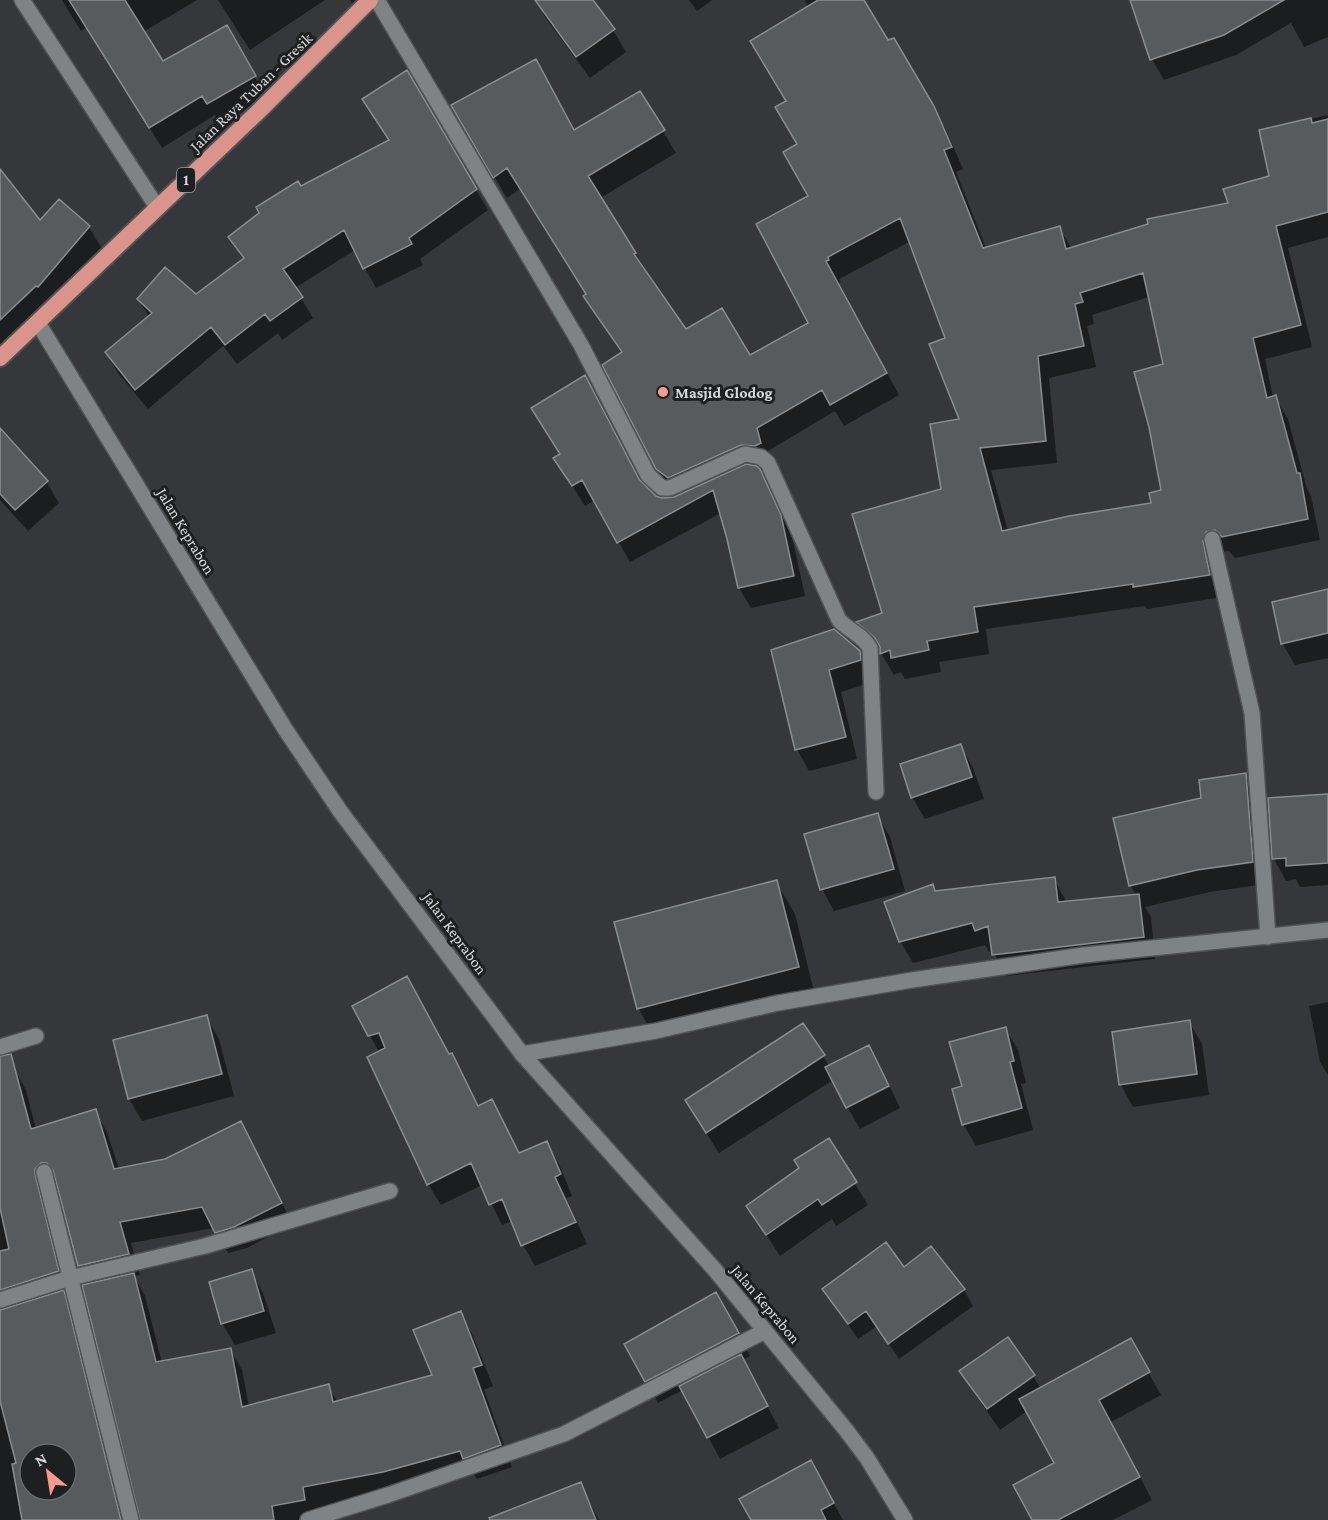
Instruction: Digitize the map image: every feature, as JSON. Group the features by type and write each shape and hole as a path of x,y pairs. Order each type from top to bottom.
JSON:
{"highway":[{"name":"Jalan Raya Tuban - Gresik","path":"0,358 260,110 370,0"}],"street":[{"path":"22,0 157,207"},
{"path":"377,0 581,345 648,476 662,488 670,488 745,454 761,457 768,463 839,620 866,641 870,648 876,792"},
{"name":"Jalan Keprabon","path":"38,323 285,729 340,811 522,1054 715,1270 846,1430 867,1458 905,1520"},
{"path":"1212,539 1252,713 1268,937"},
{"path":"522,1054 656,1031 778,1003 912,980 1084,955 1328,930"},
{"path":"0,1047 36,1036"},
{"path":"44,1172 132,1520"},
{"path":"0,1300 70,1278 205,1246 390,1191"},
{"path":"309,1520 564,1434 765,1331"}],"building":[{"path":"69,0 125,0 163,61 227,25 256,76 207,104 202,96 149,128"},
{"path":"535,0 593,0 615,29 576,57"},
{"path":"818,0 864,0 888,40 894,38 934,106 952,147 944,150 983,248 1060,226 1066,249 1148,224 1147,219 1228,203 1223,189 1269,176 1259,130 1311,118 1312,123 1328,119 1328,212 1276,226 1301,325 1253,338 1267,398 1276,395 1297,473 1300,473 1308,519 1222,537 1215,530 1206,532 1203,541 1210,575 974,607 978,632 927,641 929,650 891,658 890,650 880,654 880,647 875,638 856,622 882,613 852,514 941,489 930,424 959,419 929,344 945,338 900,218 828,257 829,260 826,261 887,373 830,405 822,390 757,428 761,443 755,446 741,445 668,478 656,469 602,365 622,352 583,296 586,294 507,168 493,178 451,105 536,59 574,130 640,91 665,130 588,176 636,253 634,254 686,329 722,308 750,355 808,323 756,224 808,196 783,152 797,144 775,107 786,101 750,41","holes":["1143,273 1163,364 1134,372 1149,427 1161,490 1149,493 1151,503 1069,516 1002,531 980,448 1046,441 1038,356 1084,346 1075,304 1083,302 1080,293"]},
{"path":"1130,0 1284,0 1224,35 1150,60"},
{"path":"407,70 477,189 409,238 412,244 363,269 344,230 283,269 303,297 270,321 265,314 225,345 211,327 135,390 105,352 152,313 137,299 165,267 196,294 244,258 228,237 259,213 256,207 298,181 301,186 389,140 362,99"},
{"path":"0,169 40,220 59,199 90,226 38,287 36,286 0,320"},
{"path":"585,375 639,479 656,496 674,497 746,464 757,466 781,515 794,576 738,588 713,490 617,543 582,480 572,486 553,458 560,454 531,408"},
{"path":"0,428 48,481 15,510 0,494"},
{"path":"1328,589 1328,633 1281,644 1272,602"},
{"path":"834,629 860,651 861,660 829,670 846,737 795,750 771,650"},
{"path":"961,744 972,777 911,798 900,764"},
{"path":"1246,773 1253,862 1197,870 1129,886 1113,818 1201,798 1199,780"},
{"path":"1328,794 1328,863 1286,866 1286,858 1272,859 1268,798"},
{"path":"878,813 894,869 820,890 804,834"},
{"path":"1055,877 1058,902 1139,894 1144,937 992,955 988,926 975,931 972,923 899,942 884,902 933,884 935,891"},
{"path":"777,880 799,967 637,1009 614,922"},
{"path":"407,976 449,1054 452,1053 478,1106 492,1099 519,1153 547,1141 561,1174 555,1177 576,1222 521,1246 502,1199 489,1205 471,1163 427,1185 367,1057 385,1048 379,1033 368,1036 352,1006"},
{"path":"207,1015 222,1074 128,1099 113,1040"},
{"path":"1190,1020 1197,1074 1119,1085 1112,1032"},
{"path":"803,1023 825,1055 706,1133 685,1100"},
{"path":"1006,1027 1014,1061 1010,1062 1022,1108 962,1125 952,1089 962,1086 949,1042"},
{"path":"869,1045 889,1086 846,1108 825,1067"},
{"path":"11,1054 31,1129 96,1109 114,1169 165,1159 241,1121 282,1203 234,1227 215,1233 202,1207 120,1222 129,1254 78,1266 53,1170 47,1163 41,1163 35,1169 35,1174 59,1271 0,1290 0,1251 9,1249 0,1208 0,1056"},
{"path":"829,1138 857,1182 822,1205 818,1199 766,1235 746,1206 799,1168 794,1160"},
{"path":"886,1242 904,1267 931,1246 965,1289 888,1344 866,1311 848,1324 822,1289"},
{"path":"252,1269 264,1311 221,1324 209,1282"},
{"path":"134,1273 156,1362 231,1348 242,1407 329,1384 333,1402 432,1375 413,1330 461,1311 482,1365 473,1368 501,1445 463,1459 460,1451 383,1472 303,1487 305,1500 272,1506 274,1520 140,1520 82,1285"},
{"path":"64,1290 121,1520 22,1520 19,1502 78,1502 78,1442 18,1442 18,1498 12,1464 16,1463 0,1401 0,1310"},
{"path":"716,1292 739,1333 645,1382 624,1344"},
{"path":"1008,1337 1035,1375 987,1409 959,1371"},
{"path":"1131,1338 1150,1372 1099,1400 1140,1477 1058,1520 1032,1520 1013,1485 1054,1463 1019,1399"},
{"path":"741,1354 768,1406 707,1438 679,1386"},
{"path":"811,1460 834,1503 821,1510 826,1520 751,1520 739,1499"},
{"path":"581,1482 596,1520 490,1520 489,1518"}],"place":[{"name":"Masjid Glodog","path":"663,392"}]}
